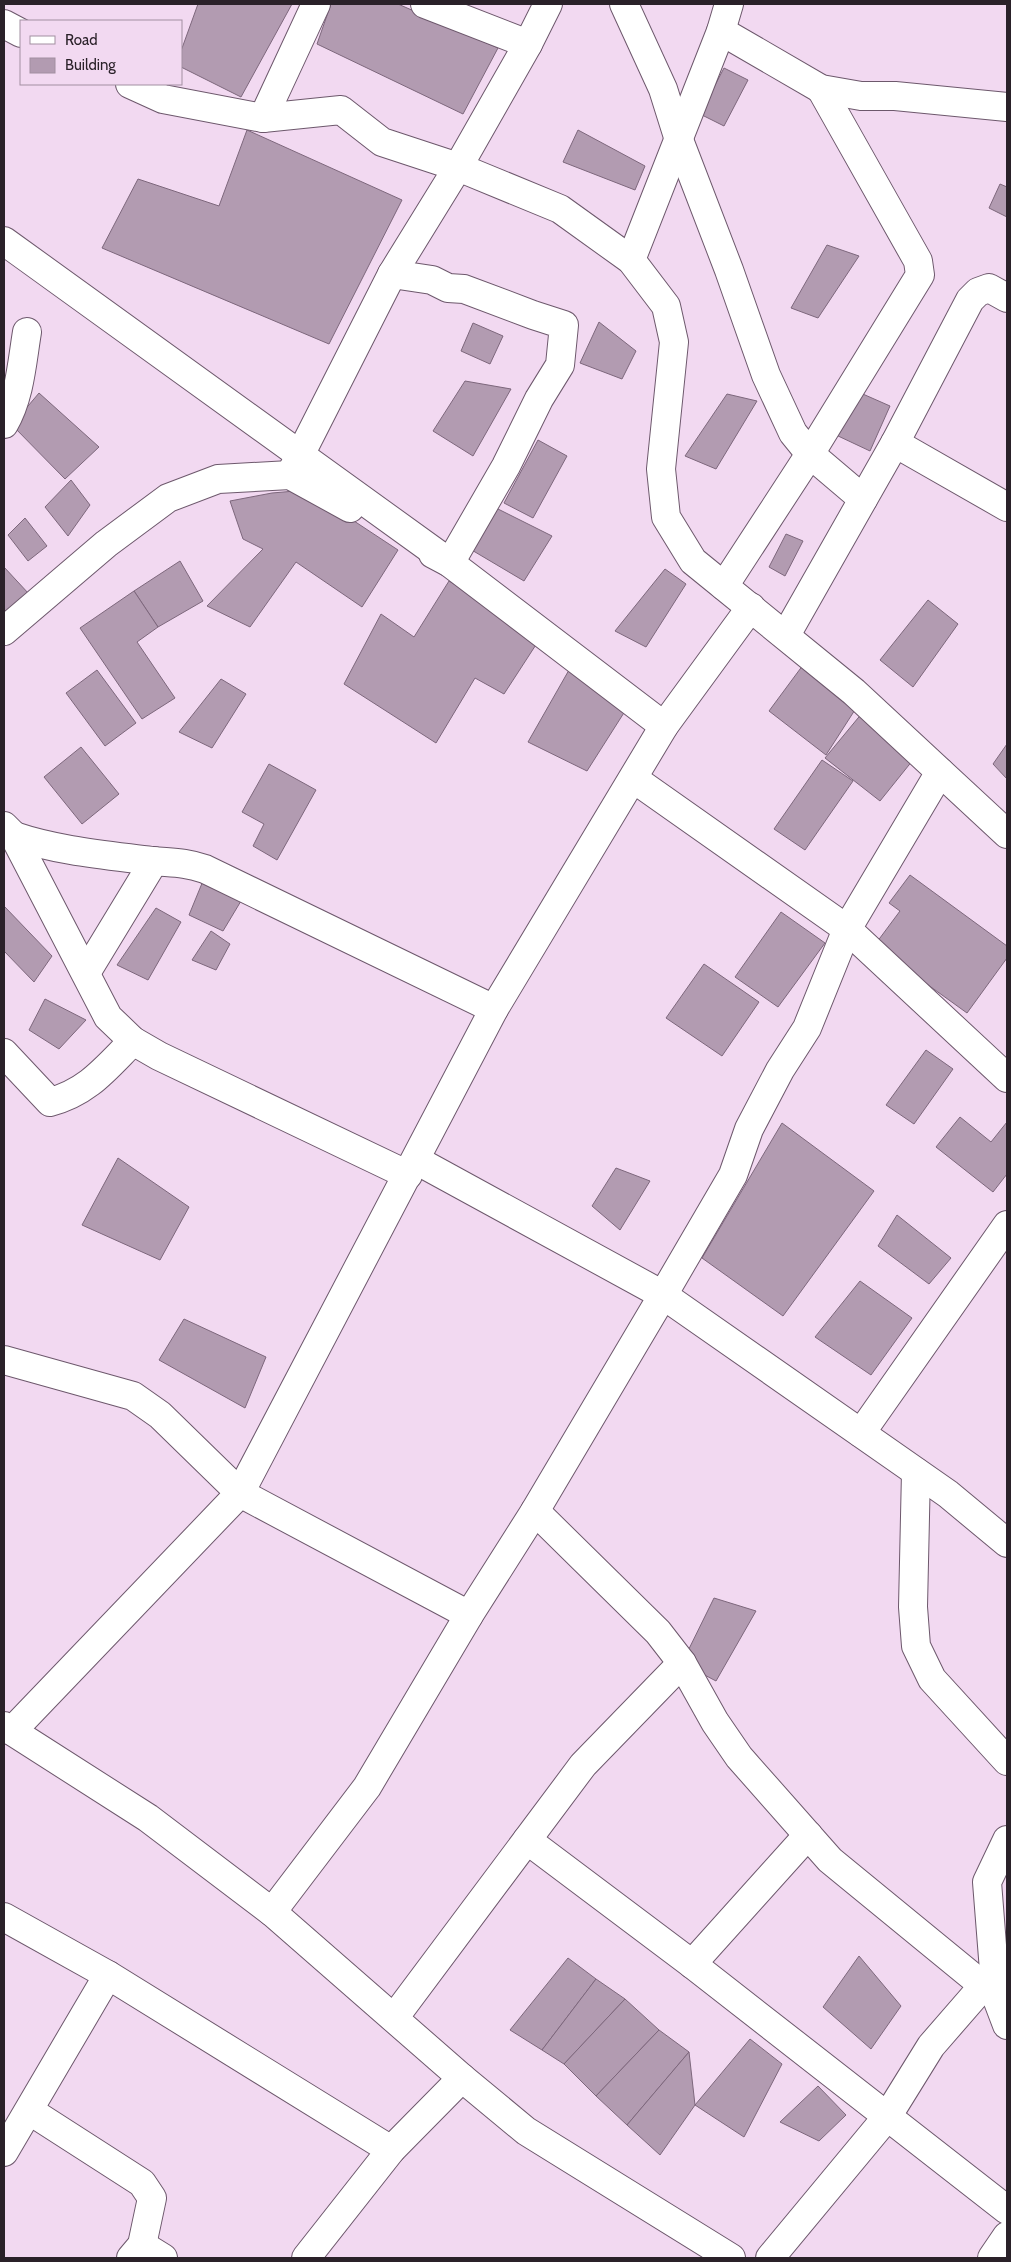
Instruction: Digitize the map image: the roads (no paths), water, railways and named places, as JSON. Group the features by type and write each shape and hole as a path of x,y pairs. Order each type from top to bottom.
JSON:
{"street":[{"path":"263,118 316,4"},
{"path":"425,4 528,44"},
{"path":"295,464 392,274 458,167 528,44 548,4"},
{"path":"624,4 663,89 679,140 729,270 766,375 793,433 810,454 862,500"},
{"path":"631,260 679,140 729,4"},
{"path":"4,24 20,32"},
{"path":"721,30 821,89 861,96 895,96 1007,107"},
{"path":"132,85 163,99 263,118 341,110 382,142 458,167 560,209 631,260 666,306 674,342 661,469 666,517 693,561 752,607 854,692 1007,834"},
{"path":"724,586 810,454 920,275 914,256 821,89"},
{"path":"4,241 295,464 450,563 664,726"},
{"path":"392,274 432,280 448,288 464,289 564,325 560,365 539,399 506,466 450,563"},
{"path":"786,635 895,443 970,300 978,292 989,288 1007,298"},
{"path":"4,424 10,414 17,390 27,332"},
{"path":"895,443 1007,507"},
{"path":"4,631 106,544 168,498 218,479 295,464"},
{"path":"732,2258 526,2131 462,2078 272,1912 148,1818 8,1729 240,1492 494,1009 634,779 664,726 752,607"},
{"path":"272,1912 367,1787 469,1615 536,1511 663,1296 733,1175 749,1129 776,1078 806,1028 847,929 940,772"},
{"path":"634,779 847,929 1007,1078"},
{"path":"9,831 37,843 154,861 182,862 205,869 494,1009"},
{"path":"9,831 108,1017 133,1041 159,1056 412,1168 663,1296 948,1494 1007,1543"},
{"path":"86,973 154,861"},
{"path":"4,1053 50,1102 69,1097 88,1086 133,1041"},
{"path":"860,1433 1007,1225"},
{"path":"4,1360 133,1396 160,1415 240,1492 469,1615"},
{"path":"916,1472 913,1607 916,1646 932,1680 1007,1761"},
{"path":"536,1511 658,1632 682,1663 715,1722 739,1757 830,1860 990,1991 1007,2025"},
{"path":"394,2018 583,1765 682,1663"},
{"path":"692,1964 808,1835"},
{"path":"527,1840 692,1964 1007,2210"},
{"path":"770,2258 887,2117 931,2046 990,1991 987,1882 1007,1840"},
{"path":"4,1917 108,1975 391,2150"},
{"path":"4,2152 18,2118 108,1975"},
{"path":"306,2258 391,2150 462,2078"},
{"path":"18,2118 142,2183 152,2198 145,2254"},
{"path":"992,2258 1007,2236"}]}
